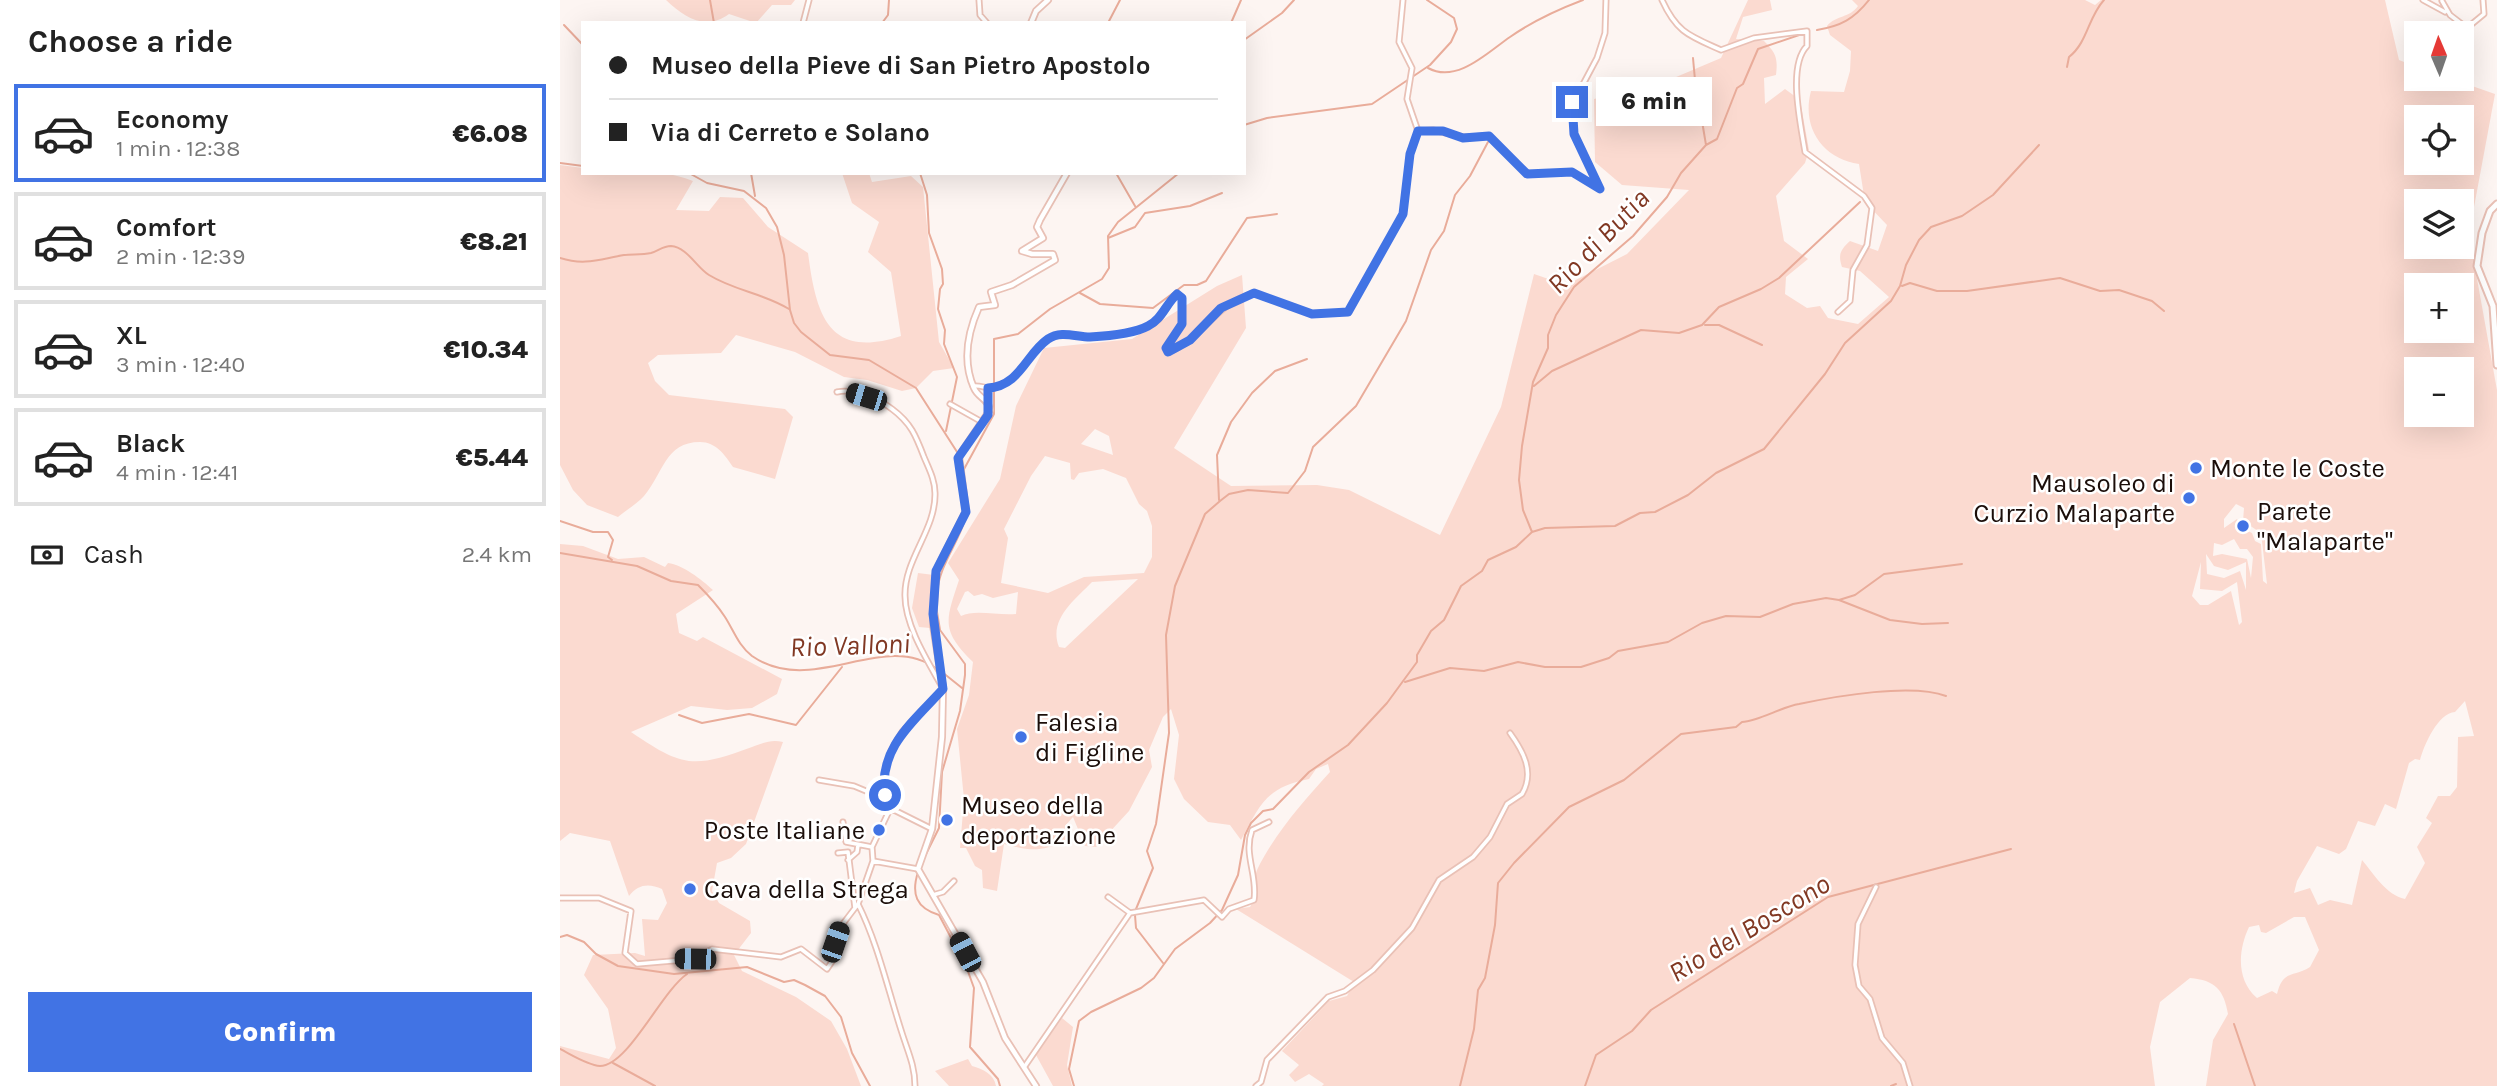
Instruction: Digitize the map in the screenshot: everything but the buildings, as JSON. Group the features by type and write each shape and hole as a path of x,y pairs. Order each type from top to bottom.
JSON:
{"main road":[{"path":"2497,204 2490,211 2482,233 2477,267 2493,306 2497,365"}],"street":[{"path":"804,21 809,0"},
{"path":"979,0 980,15 985,21"},
{"path":"1032,21 1036,11 1048,0"},
{"path":"973,386 991,388 1023,370 1034,354 1052,337 1062,334 1090,337 1147,327 1158,319 1177,294 1182,298 1182,324 1166,348 1168,352 1190,340 1221,308 1254,293 1312,314 1348,312 1403,214 1410,154 1418,131 1407,99 1412,68 1399,42 1403,0"},
{"path":"1418,131 1443,131 1463,138 1489,136 1527,174 1572,172 1600,189 1574,134 1572,105 1597,58 1605,33 1606,0"},
{"path":"1661,0 1678,29 1691,38 1721,50 1754,38 1807,31 1807,46 1800,55 1797,100 1805,152 1864,196 1872,208 1867,245 1853,270 1850,301 1838,312"},
{"path":"2423,0 2467,28 2484,13 2483,0"},
{"path":"2442,1 2450,15"},
{"path":"988,401 975,391 964,356 976,313 979,307 995,305 990,295 993,289 1012,285 1055,260 1053,254 1022,251 1043,238 1037,227 1066,175"},
{"path":"991,388 988,401 990,410 959,456 966,512 936,571 933,625 943,689 932,829 919,871 983,982 1005,1038 1036,1086"},
{"path":"837,392 845,390 884,403 906,419 916,434 931,473 935,494 931,518 907,576 905,598 943,689"},
{"path":"952,405 982,422"},
{"path":"819,780 854,786 878,796 891,751 902,732 943,689"},
{"path":"1256,1086 1261,1082 1267,1060 1328,997 1345,991 1373,970 1412,928 1439,880 1473,857 1490,837 1503,809 1522,794 1527,777 1526,756 1510,733"},
{"path":"882,785 884,802 890,809 932,829"},
{"path":"560,898 599,898 631,911 625,953 631,961 641,965 695,959 708,950 781,957 801,949 827,969 833,960 842,925 856,906 873,861 872,847 890,809"},
{"path":"843,822 846,842 872,847"},
{"path":"1108,897 1130,913 1204,900 1222,917 1229,909 1249,904 1255,893 1248,841 1252,830 1269,822"},
{"path":"853,844 848,852 848,860 856,906 869,922 915,1068 915,1086"},
{"path":"848,860 857,852 859,844"},
{"path":"838,853 848,852"},
{"path":"873,861 919,871"},
{"path":"933,895 943,892 954,881"},
{"path":"1876,887 1858,925 1856,974 1859,986 1870,999 1882,1038 1903,1063 1910,1086"},
{"path":"1025,1066 1130,913"}],"shaded area":[{"path":"666,0 795,0 791,5 772,5 758,21 729,14 715,21 700,21 681,12"},
{"path":"1748,0 1770,0 1772,10 1743,17 1736,39 1764,41 1775,56 1776,75 1764,78 1765,104 1785,89 1800,100 1809,150 1805,163 1776,196 1784,241 1808,259 1786,277 1785,294 1807,308 1820,306 1828,318 1858,324 1889,297 1860,271 1842,267 1841,253 1850,241 1878,251 1887,225 1865,202 1859,164 1835,156 1825,148 1812,129 1809,117 1811,91 1844,92 1850,71 1851,51 1830,35 1827,26 1855,10 1858,6 1852,0 2085,0 2095,5 2101,0 2385,0 2399,60 2404,62 2404,91 2474,91 2474,87 2495,94 2474,207 2474,189 2404,189 2404,259 2473,259 2497,390 2497,1086 2206,1086 2213,1040 2228,1014 2224,999 2217,988 2206,981 2190,978 2160,1002 2150,1047 2155,1086 1322,1086 1324,1084 1309,1074 1295,1082 1289,1075 1299,1065 1282,1051 1329,1001 1347,996 1354,982 1236,909 1250,907 1255,896 1257,870 1264,856 1290,818 1330,772 1328,764 1316,769 1309,779 1283,787 1266,799 1241,840 1230,825 1208,822 1184,799 1174,779 1179,735 1171,709 1163,717 1149,750 1152,767 1129,811 1096,847 1085,846 1073,817 1065,826 1066,841 1057,845 1035,849 1004,844 997,891 983,888 982,870 975,866 966,848 960,848 964,799 957,729 969,695 973,662 962,651 951,633 949,615 959,580 948,563 1000,479 1016,406 1044,348 1132,339 1217,286 1242,275 1246,328 1174,448 1231,486 1317,485 1349,490 1440,535 1501,407 1534,274 1566,285 1627,254 1689,190 1622,185 1595,162 1594,99 1662,83 1721,58","holes":["1095,429 1109,436 1113,455 1081,444","1045,456 1070,463 1071,479 1074,480 1079,473 1103,469 1126,478 1139,504 1147,511 1152,526 1152,557 1144,573 1084,577 1048,593 1001,583 1008,538 1004,529 1031,476","2236,504 2244,508 2243,521 2261,533 2267,584 2263,581 2261,544 2255,541 2252,533 2242,528 2237,519 2224,528 2224,519","2234,539 2240,549 2247,549 2253,557 2251,578 2247,559 2222,554 2213,556 2214,543 2222,545","2206,554 2214,566 2228,570 2246,562 2246,590 2240,571 2224,578 2207,574","2201,562 2200,589 2222,591 2237,582 2242,622 2239,625 2231,591 2208,605 2200,605 2192,596","1138,579 1065,648 1059,647 1057,628 1060,619 1092,582","968,591 974,596 982,594 993,598 1018,592 1016,614 973,613 961,616 957,609","2465,701 2474,736 2458,737 2457,787 2450,796 2438,796 2426,818 2432,823 2417,847 2425,863 2405,899 2386,889 2362,860 2352,905 2330,900 2318,905 2310,888 2294,893 2297,881 2317,846 2339,854 2346,849 2358,821 2375,826 2385,804 2396,809 2409,763 2415,759 2420,760 2428,738 2449,714 2455,712","2294,917 2305,917 2319,950 2310,967 2289,975 2282,981 2277,994 2272,991 2257,998 2245,983 2241,955 2249,927 2259,925 2261,932 2266,933"]},
{"path":"560,165 581,168 581,175 671,175 693,181 676,210 709,211 720,197 743,198 768,227 808,253 811,275 822,312 830,326 842,336 857,342 876,342 901,336 891,272 868,252 879,222 852,203 843,175 870,175 872,182 911,176 923,187 939,342 954,368 933,371 916,388 902,391 867,380 844,377 795,352 736,335 721,353 658,355 648,363 655,381 669,395 785,409 793,417 775,479 733,467 711,444 688,443 672,453 644,496 618,517 587,505 573,490 560,465"},
{"path":"560,544 583,546 618,559 644,557 665,567 668,563 674,564 692,573 713,590 676,614 679,633 697,641 703,637 782,679 777,694 752,708 727,710 691,706 631,732 663,752 688,761 715,759 767,742 783,742 746,844 731,858 717,863 712,891 719,903 750,921 751,933 734,955 742,971 796,997 831,1021 847,1049 861,1086 560,1086 560,1046 609,1059 616,1048 608,1009 584,975 593,955 635,953 645,956 642,919 658,920 667,903 662,889 653,886 640,887 629,896 610,841 570,833 560,841"},
{"path":"918,573 934,575 930,628 919,627 912,608"},
{"path":"1062,1018 1073,1027 1067,1065 1072,1086 1053,1086 1036,1055"},
{"path":"968,1059 972,1066 990,1075 996,1086 949,1086 935,1071"}],"waterway":[{"path":"710,0 714,21"},
{"path":"884,21 888,15 889,0"},
{"path":"1109,21 1120,0"},
{"path":"1232,21 1241,0"},
{"path":"1246,39 1282,13 1294,0"},
{"path":"1246,124 1267,118 1372,104 1430,65 1451,42 1457,29 1454,18 1427,0"},
{"path":"1428,68 1439,72 1461,69 1482,58 1526,27 1583,0"},
{"name":"Rio di Butia","path":"1817,30 1846,21 1869,0"},
{"path":"2067,67 2069,57 2080,44 2104,0"},
{"path":"564,25 581,43"},
{"name":"Rio di Butia","path":"1532,532 1523,510 1519,480 1522,446 1533,382 1548,348 1548,335 1556,315 1574,287 1633,236 1667,197 1681,173 1706,145 1717,139 1737,88 1743,84 1758,49 1805,33"},
{"path":"1693,58 1695,80 1704,105 1701,115 1706,145"},
{"path":"1136,909 1153,868 1147,851 1156,824 1169,733 1166,635 1175,586 1205,514 1229,494 1248,490 1288,493 1305,471 1313,447 1356,406 1406,321 1431,250 1444,231 1455,195 1470,176 1488,142"},
{"path":"1074,1086 1069,1069 1079,1021 1091,1012 1141,988 1154,978 1175,949 1210,923 1222,910 1238,875 1245,835 1251,823 1263,811 1273,809 1309,772 1348,745 1387,703 1417,662 1417,655 1431,631 1444,620 1461,586 1482,571 1488,560 1516,547 1532,532 1545,528 1615,526 1640,513 1655,512 1688,495 1716,473 1764,449 1825,374 1845,343 1891,301 1919,240 1931,227 1962,216 1993,195 2039,145"},
{"path":"560,163 581,166"},
{"path":"693,175 707,183 744,191 766,208 777,227 784,255 790,310 794,323 801,332 830,355 869,360 916,388 959,455"},
{"path":"751,175 755,196"},
{"path":"921,175 927,195 929,233 942,269 943,284 938,309 945,330 944,344 957,377 946,431"},
{"path":"1117,175 1135,206"},
{"path":"963,471 994,414 994,339 1018,334 1050,309 1102,279 1109,268 1108,236 1118,222 1177,175"},
{"path":"1108,238 1135,227 1145,213 1190,206 1222,193"},
{"path":"1534,386 1552,371 1641,330 1679,333 1702,325 1719,307 1779,278 1860,202"},
{"path":"1080,293 1100,304 1153,308 1184,285 1197,285 1206,281 1247,218 1277,214"},
{"path":"560,258 592,261 651,253 668,246 677,247 709,275 789,309"},
{"path":"1902,286 1910,283 1937,291 1967,291 2060,278 2100,291 2119,290 2152,301 2164,311"},
{"path":"1705,325 1719,325 1762,345"},
{"path":"1219,500 1217,455 1231,422 1252,393 1275,371 1307,359"},
{"path":"937,593 939,579 965,518 966,491"},
{"path":"560,521 593,532 608,532 613,540 608,557 612,560"},
{"name":"Rio Valloni","path":"560,553 637,566 671,581 698,585 722,613 747,652 775,667 799,670 823,668 894,656 916,659 937,669"},
{"path":"1839,600 1855,595 1884,574 1962,564"},
{"path":"1405,682 1450,668 1484,671 1518,662 1545,667 1581,667 1609,658 1618,651 1668,642 1702,623 1726,616 1760,617 1793,604 1826,598 1839,600 1890,620 1922,624 1948,623"},
{"path":"923,860 939,828 942,772 960,711 965,675 965,664 940,630 936,606"},
{"path":"679,715 702,723 749,714 796,725 842,667"},
{"name":"Rio Valloni","path":"942,672 962,688"},
{"path":"1460,1086 1474,1029 1478,990 1485,978 1495,925 1498,883 1569,807 1624,780 1681,734 1736,727 1742,722 1792,706 1853,695 1914,691 1946,696"},
{"name":"Rio del Boscono","path":"1585,1086 1596,1055 1632,1031 1651,1010 1828,897 2011,849"},
{"path":"918,872 915,887 917,899 925,908 939,915 966,966 974,988 970,1047 998,1079 1000,1086"},
{"path":"1135,915 1136,928 1163,963"},
{"path":"560,937 567,935 584,942 596,954 618,966 674,974 747,967 784,982 794,980 805,985 825,996 841,1017 852,1053 870,1086"},
{"path":"560,1049 595,1065 611,1063 633,1042 666,996 687,974"},
{"path":"2234,1024 2255,1086"},
{"path":"613,1063 655,1086"},
{"path":"1891,1086 1896,1084"}],"place":[{"name":"Monte le Coste","path":"2196,468"},
{"name":"Mausoleo di Curzio Malaparte","path":"2189,498"},
{"name":"Parete \"Malaparte\"","path":"2243,526"},
{"name":"Falesia di Figline","path":"1021,737"},
{"name":"Museo della deportazione","path":"947,820"},
{"name":"Poste Italiane","path":"879,830"},
{"name":"Cava della Strega","path":"690,889"}],"route":[{"path":"885,795 882,785 894,745 910,722 921,716 943,689 933,625 936,571 944,551 965,516 958,458 988,415 988,388 1009,380 1023,370 1046,340 1052,337 1062,334 1090,337 1147,327 1158,319 1177,294 1182,298 1182,324 1166,348 1168,352 1190,340 1221,308 1254,293 1312,314 1348,312 1397,229 1403,214 1410,154 1418,131 1443,131 1463,138 1489,136 1527,174 1572,172 1591,187 1600,189 1584,161 1574,134 1572,102"}]}
